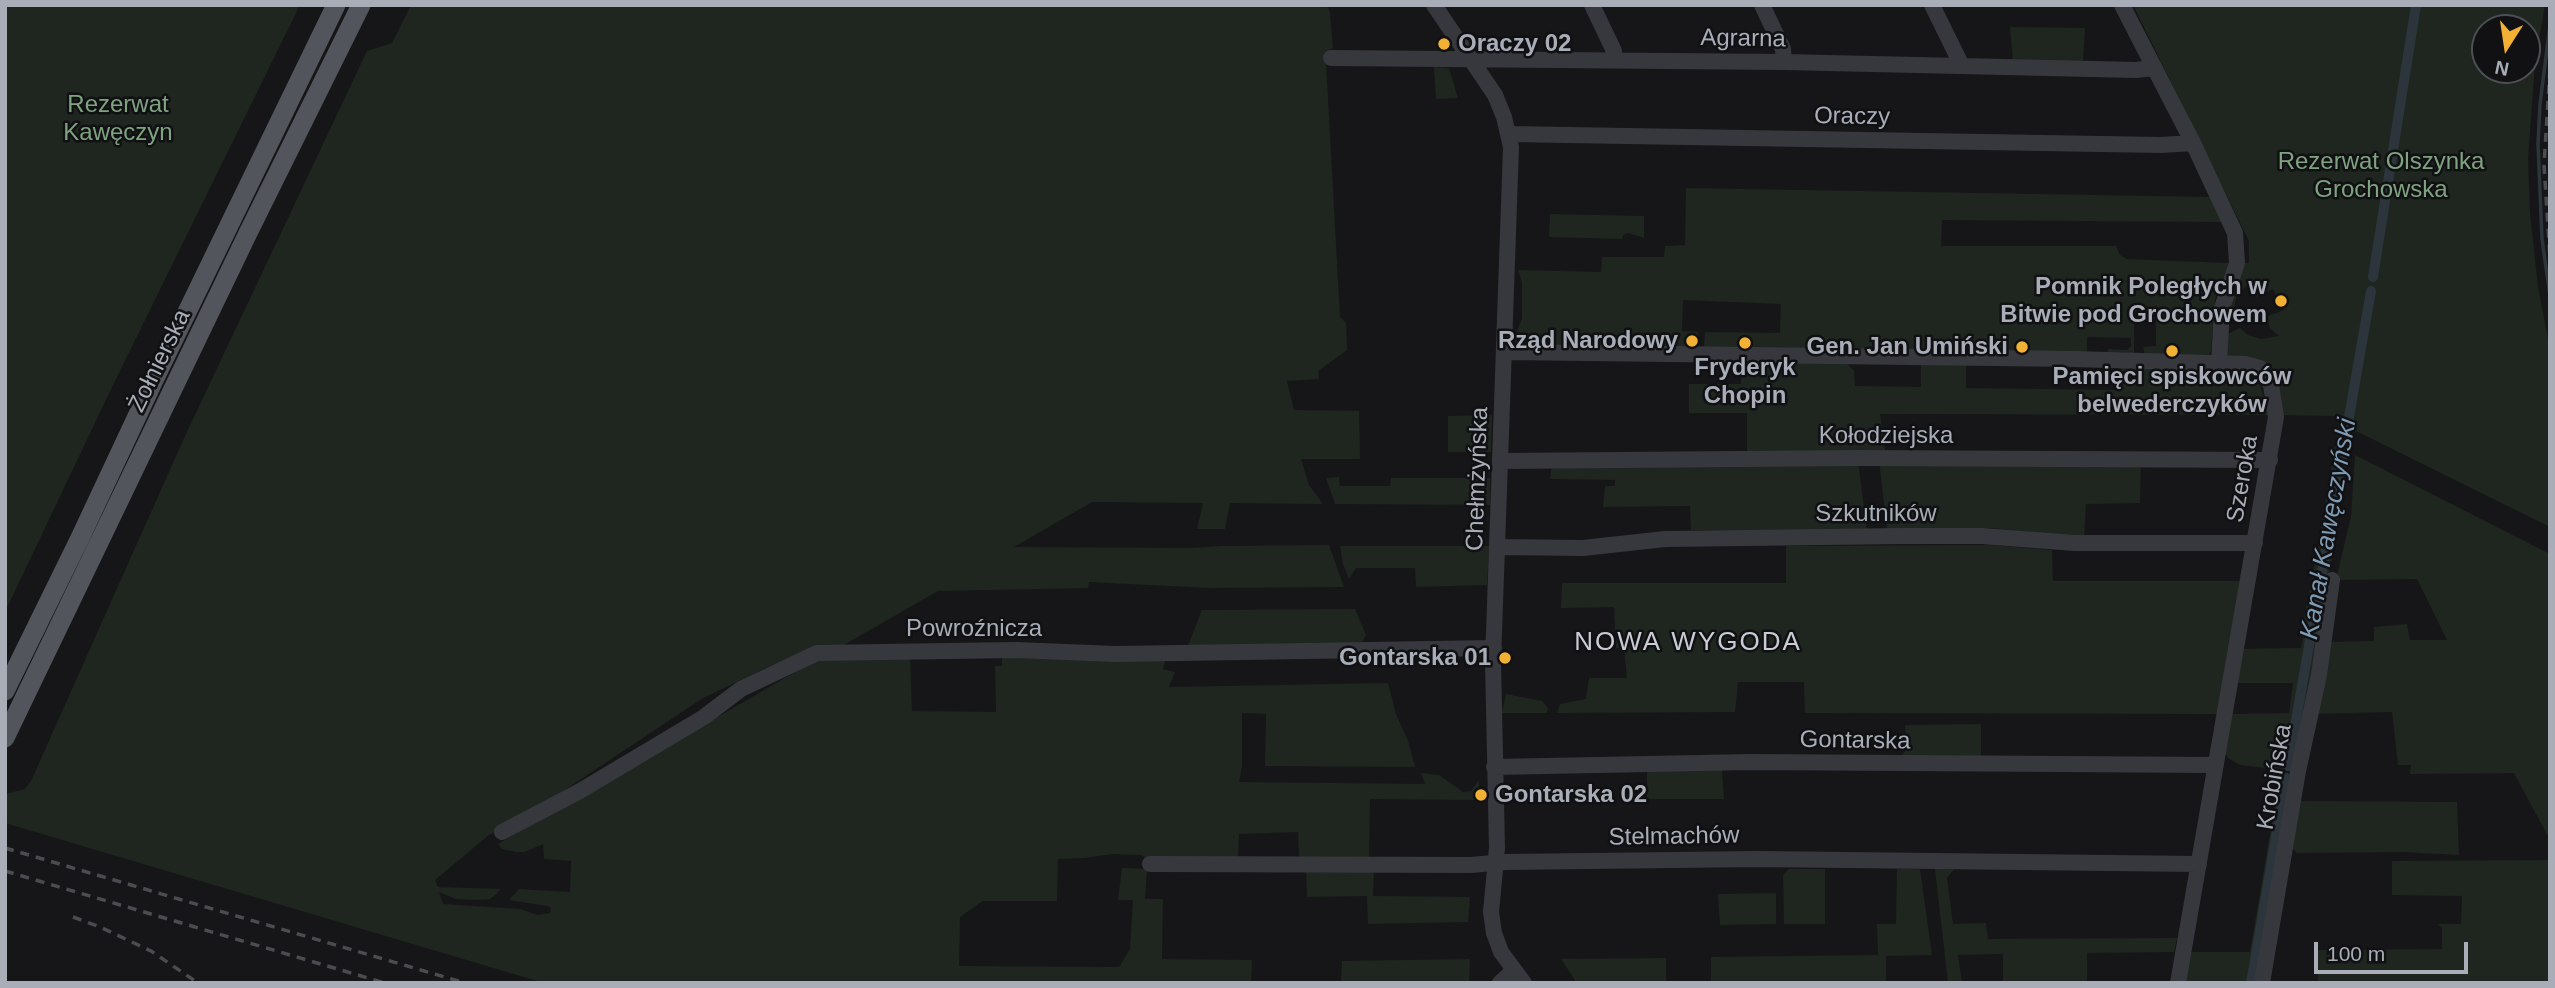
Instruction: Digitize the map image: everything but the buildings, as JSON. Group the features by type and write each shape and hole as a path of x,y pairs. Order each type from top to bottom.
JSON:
{"main road":[{"name":"Żołnierska","path":"5,691 336,5"},
{"name":"Żołnierska","path":"5,738 361,5"}],"street":[{"name":"Chełmżyńska","path":"1434,5 1495,95 1509,134 1512,173 1494,648 1496,862 1491,898 1492,926 1501,952 1518,977 1500,983"},
{"path":"1592,5 1614,51 1615,60"},
{"path":"1762,5 1783,49 1784,62"},
{"path":"1932,5 1962,66"},
{"path":"2122,5 2232,224 2237,244 2236,269 2222,308 2219,363"},
{"name":"Agrarna","path":"1331,58 1784,62 2136,70 2154,68"},
{"name":"Oraczy","path":"1509,134 2161,145 2193,143"},
{"name":"Szeroka","path":"1505,352 1924,356 2219,363 2245,364 2260,368 2271,385 2276,417 2178,983"},
{"name":"Kołodziejska","path":"1501,461 1845,458 2270,460"},
{"name":"Szkutników","path":"1498,547 1583,548 1665,539 1890,536 1982,536 2075,543 2255,544"},
{"name":"Krobińska","path":"2262,983 2298,771 2319,675 2332,580"},
{"name":"Powroźnicza","path":"502,832 568,797 704,717 741,689 817,653 1016,650 1116,654 1494,648"},
{"name":"Gontarska","path":"1494,766 1750,762 2216,765"},
{"name":"Stelmachów","path":"1150,864 1471,865 1496,862 1769,859 2199,864"}],"green space":[{"name":"Rezerwat Kawęczyn","path":"5,5 300,5 5,612"},
{"path":"411,5 1327,5 1333,48 1327,52 1326,62 1340,317 1346,323 1347,350 1318,371 1319,379 1287,381 1294,410 1359,411 1360,459 1301,459 1309,485 1323,504 1230,503 1225,529 1197,529 1203,503 1092,502 1014,547 1192,548 1329,545 1344,587 1208,588 1089,582 1088,588 938,591 837,649 772,665 703,698 533,811 489,835 435,880 438,887 501,889 490,899 478,900 456,899 439,892 443,904 520,909 538,915 550,913 551,908 547,906 509,900 519,889 570,892 571,861 544,859 543,844 525,852 516,852 502,849 498,844 823,656 910,656 912,711 996,712 995,666 1002,666 1002,657 1166,658 1163,669 1175,672 1169,687 1388,683 1415,767 1265,766 1266,714 1242,713 1242,766 1239,782 1425,784 1421,773 1439,775 1463,792 1471,791 1479,780 1478,800 1370,799 1369,861 1299,859 1298,832 1239,834 1238,859 1147,859 1141,855 1113,854 1058,859 1057,901 983,901 960,917 959,966 1119,967 1130,949 1133,900 1118,900 1122,868 1147,869 1145,899 1163,899 1162,959 1252,960 1251,983 544,983 5,823 5,794 25,789 31,781 185,436 367,51 392,43"},
{"name":"Rezerwat Olszynka Grochowska","path":"2133,5 2545,5 2541,28 2541,14 2471,14 2471,84 2533,84 2528,159 2530,213 2538,287 2550,349 2550,527 2358,432 2351,433 2313,679 2292,771 2240,765 2228,758 2225,752 2229,714 2289,713 2293,683 2234,683 2240,649 2301,648 2305,627 2302,627 2339,422 2336,416 2280,415 2270,374 2228,356 2226,335 2240,328 2248,335 2261,339 2279,336 2269,327 2268,316 2284,310 2273,289 2256,297 2251,281 2237,295 2235,317 2227,321 2228,308 2244,263 2249,263 2249,241"},
{"path":"2010,27 2085,28 2083,62 2013,60"},
{"path":"1434,67 1449,68 1458,98 1436,99"},
{"path":"1686,188 2210,197 2221,222 1942,220 1941,246 2116,246 2120,255 2127,259 2229,263 2215,299 2211,351 2209,355 2145,355 2143,347 2156,346 2156,312 2134,312 2134,353 2108,352 2108,349 2127,350 2131,346 2131,338 2087,337 2087,353 1704,349 1705,332 1780,333 1781,304 1683,300 1682,331 1698,332 1698,349 1515,344 1522,318 1522,283 1518,270 1601,272 1602,257 1664,257 1665,246 1685,245"},
{"path":"1550,214 1644,216 1644,238 1628,233 1623,235 1622,239 1549,237"},
{"path":"1742,361 1846,363 1854,371 1855,386 1921,387 1921,364 1966,364 1966,388 2120,390 2121,367 2243,369 2252,374 2259,383 2271,415 1880,414 1886,456 1747,456 1747,413 1689,413 1689,384 1741,384"},
{"path":"1492,415 1491,452 1448,452 1448,416"},
{"path":"2355,455 2550,554 2550,840 2514,773 2410,774 2411,765 2398,765 2392,712 2314,714 2328,642 2374,641 2374,627 2407,624 2410,640 2447,640 2417,579 2336,580 2351,516"},
{"path":"1858,461 1867,530 1691,530 1690,506 1603,507 1605,486 1615,486 1615,480 1550,479 1552,463"},
{"path":"1879,461 2141,462 2140,503 2086,504 2084,538 1992,528 1887,529"},
{"path":"1339,477 1340,486 1390,486 1391,478 1490,478 1490,505 1335,504 1326,478"},
{"path":"1990,545 2052,550 2053,581 2245,581 2214,755 2206,760 2212,752 2218,714 1805,713 1804,682 1738,682 1735,712 1557,713 1560,704 1586,699 1589,678 1627,678 1624,648 1616,648 1614,607 1561,608 1562,583 1786,583 1786,546"},
{"path":"1340,546 1489,546 1487,585 1416,587 1415,568 1356,568 1349,579"},
{"path":"1355,609 1366,635 1362,642 1336,646 1187,648 1202,610"},
{"path":"1506,694 1542,701 1548,708 1547,713 1502,713"},
{"path":"1981,724 1981,758 1900,758 1907,749 1905,725"},
{"path":"1647,770 1722,770 1724,799 1647,799"},
{"path":"2280,775 2290,777 2258,983 2183,983 2189,952 2250,952"},
{"path":"2299,801 2457,802 2459,855 2401,852 2297,853 2292,848"},
{"path":"2550,860 2550,983 2318,983 2317,950 2442,949 2442,928 2438,924 2461,924 2462,896 2392,895 2392,861"},
{"path":"1306,868 1374,868 1373,896 1470,897 1468,922 1368,924 1367,896 1307,897"},
{"path":"1789,869 1825,869 1825,924 1784,924 1783,875"},
{"path":"1897,869 1920,869 1932,955 1886,956 1886,983 1711,983 1711,957 1878,955 1877,924 1896,924"},
{"path":"1935,869 1954,869 1947,878 1953,924 1986,923 1988,939 2177,938 2174,952 2087,953 2087,983 2003,983 2003,954 1958,955 1962,983 1948,983"},
{"path":"1776,893 1776,924 1720,925 1718,894"},
{"path":"1666,958 1666,983 1577,983 1561,959"},
{"path":"1470,959 1469,983 1341,983 1342,961"}],"waterway":[{"name":"Kanał Kawęczyński","path":"2373,277 2416,5"},
{"path":"2550,25 2538,144 2542,239 2550,296"},
{"name":"Kanał Kawęczyński","path":"2288,766 2371,291"},
{"name":"Kanał Kawęczyński","path":"2251,983 2286,778"}],"railway":[{"path":"2550,69 2544,165 2550,259"},
{"path":"5,848 465,983"},
{"path":"5,871 385,983"},
{"path":"73,917 151,951 198,983"}],"place":[{"name":"Oraczy 02","path":"1444,44"},
{"name":"Pomnik Poległych w Bitwie pod Grochowem","path":"2281,301"},
{"name":"Rząd Narodowy","path":"1692,341"},
{"name":"Fryderyk Chopin","path":"1745,343"},
{"name":"Gen. Jan Umiński","path":"2022,347"},
{"name":"Pamięci spiskowców belwederczyków","path":"2172,351"},
{"name":"Gontarska 01","path":"1505,658"},
{"name":"Gontarska 02","path":"1481,795"}],"district":[{"name":"NOWA WYGODA","path":"1688,643"}]}
